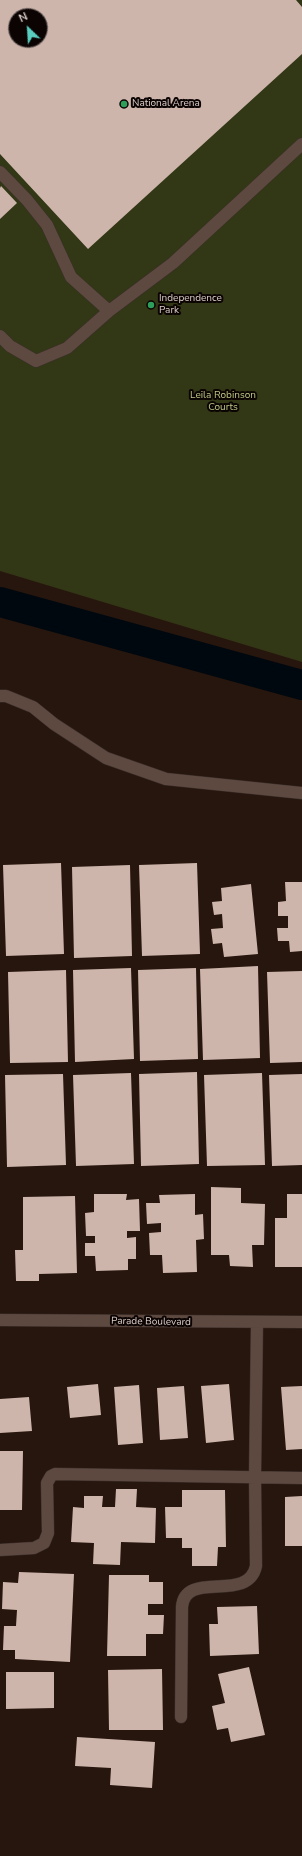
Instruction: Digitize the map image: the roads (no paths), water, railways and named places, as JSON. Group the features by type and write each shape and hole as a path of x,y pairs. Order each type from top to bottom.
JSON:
{"street":[{"path":"0,336 10,346 36,361 66,348 109,311 173,263 302,144"},
{"path":"0,172 27,200 47,225 71,277 109,311"},
{"path":"0,696 6,696 33,708 54,724 106,758 166,779 302,793"},
{"name":"Parade Boulevard","path":"0,1320 257,1323 302,1322"},
{"path":"181,1717 182,1602 193,1590 242,1584 252,1578 256,1566 255,1477 257,1323"},
{"path":"0,1550 34,1548 44,1543 48,1534 47,1484 51,1476 55,1474 302,1478"}],"waterway":[{"path":"0,602 302,685"}],"place":[{"name":"National Arena","path":"124,104"},
{"name":"Independence Park","path":"151,305"}],"park label":[{"name":"Leila Robinson Courts","path":"223,402"}]}
